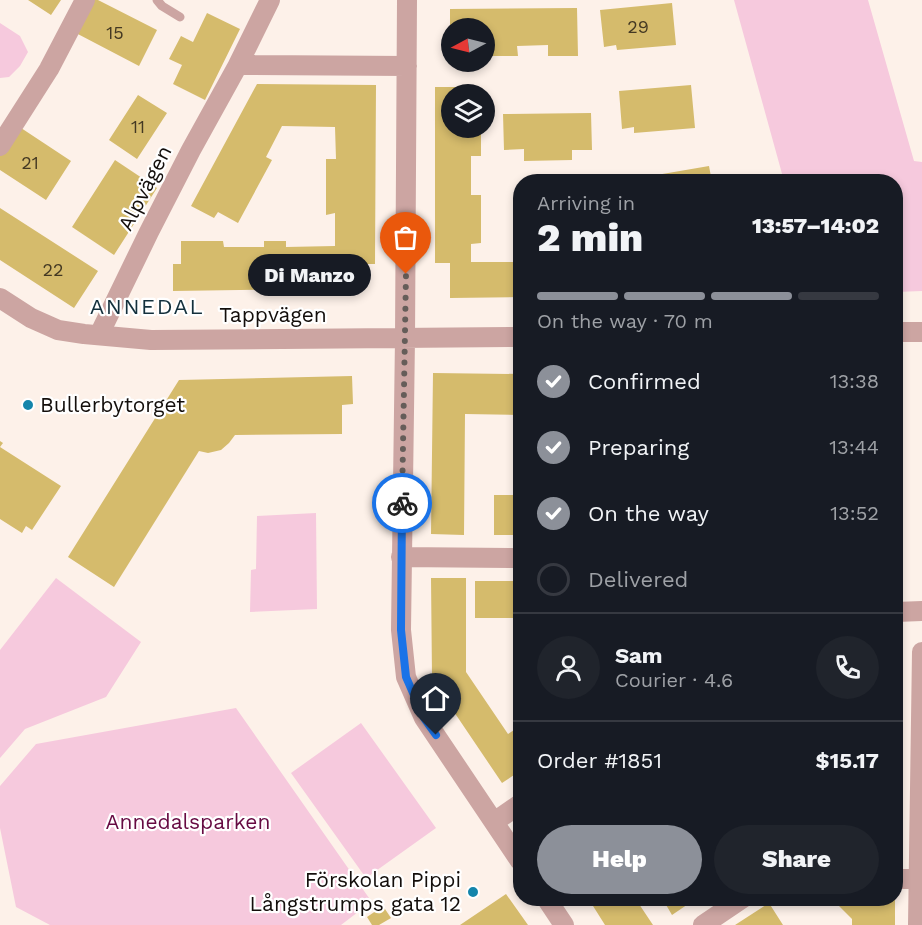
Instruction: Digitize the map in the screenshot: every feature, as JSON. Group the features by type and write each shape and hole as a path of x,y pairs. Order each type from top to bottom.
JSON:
{"street":[{"path":"0,146 49,69 85,0"},
{"name":"Alpvägen","path":"99,335 149,232 270,0"},
{"path":"407,0 401,557 401,630 406,677 424,718 513,850"},
{"path":"238,65 407,66"},
{"name":"Tappvägen","path":"0,298 31,318 58,330 153,340 513,337"},
{"path":"903,333 922,332"},
{"path":"401,557 513,558"},
{"path":"903,612 922,611"},
{"path":"918,925 922,652"},
{"path":"494,822 513,809"},
{"path":"903,879 920,879"},
{"path":"551,906 564,925"},
{"path":"704,925 731,906"}],"lane":[{"path":"157,0 162,6 180,17"}],"green space":[{"path":"734,0 868,0 914,161 922,162 922,291 903,292 903,174 782,174"},
{"path":"0,23 20,36 28,52 20,66 9,77 0,78"},
{"path":"316,513 317,609 250,612 251,570 256,569 257,516"},
{"path":"56,578 141,642 106,697 25,729 0,758 0,650"},
{"name":"Annedalsparken","path":"236,708 369,898 358,912 341,925 50,925 16,907 0,828 0,786 36,744"},
{"path":"361,723 436,828 366,878 291,773"}],"building":[{"path":"28,0 61,0 51,15"},
{"path":"90,0 98,0 157,30 139,66 74,32"},
{"path":"672,3 676,45 617,50 616,45 604,47 600,10"},
{"path":"577,8 578,56 548,56 548,45 517,46 518,56 495,56 495,18 450,18 450,9"},
{"path":"207,13 240,29 205,100 173,84 182,65 169,59 181,36 193,42"},
{"path":"257,84 376,85 375,264 365,264 364,288 173,291 173,264 181,264 181,241 223,241 224,247 264,247 264,241 286,241 286,247 335,246 335,213 326,215 326,159 336,159 335,127 282,126 266,157 272,160 238,223 218,212 214,218 191,206"},
{"path":"691,85 695,128 634,133 634,127 622,129 619,91"},
{"path":"435,87 441,87 441,138 481,138 481,156 471,156 471,195 481,195 481,243 471,244 471,262 513,262 513,297 450,298 450,263 435,263"},
{"path":"138,95 167,113 137,159 109,140"},
{"path":"591,113 592,150 572,150 572,160 524,161 524,149 504,150 503,114"},
{"path":"15,124 71,161 46,200 0,170 0,148"},
{"path":"115,160 157,188 114,255 72,227"},
{"path":"709,166 710,174 662,174"},
{"path":"0,208 98,271 74,308 0,260"},
{"path":"433,373 513,374 513,415 465,414 464,535 431,534"},
{"path":"352,376 353,404 342,405 342,434 235,435 221,450 208,453 199,451 114,587 68,557 179,380"},
{"path":"0,447 61,486 32,530 26,526 22,533 0,519"},
{"path":"494,495 513,495 513,535 494,535"},
{"path":"431,578 466,578 466,672 508,734 513,731 513,776 502,783 432,677"},
{"path":"475,581 513,581 513,618 475,618"},
{"path":"506,894 528,925 460,925"},
{"path":"383,906 391,918 379,925 372,925 367,917"},
{"path":"593,906 640,906 653,925 605,925"},
{"path":"667,906 685,906 672,915"},
{"path":"764,906 771,906 783,925 735,925"},
{"path":"839,906 895,906 895,925 852,925 852,919"}],"way so far":[{"path":"402,503 406,274"}],"place":[{"name":"Di Manzo","path":"406,274"},
{"name":"Bullerbytorget","path":"28,405"},
{"name":"Förskolan Pippi Långstrumps gata 12","path":"473,892"}],"district":[{"name":"ANNEDAL","path":"147,306"}],"route":[{"path":"402,503 401,630 406,677 424,718 436,735"}]}
